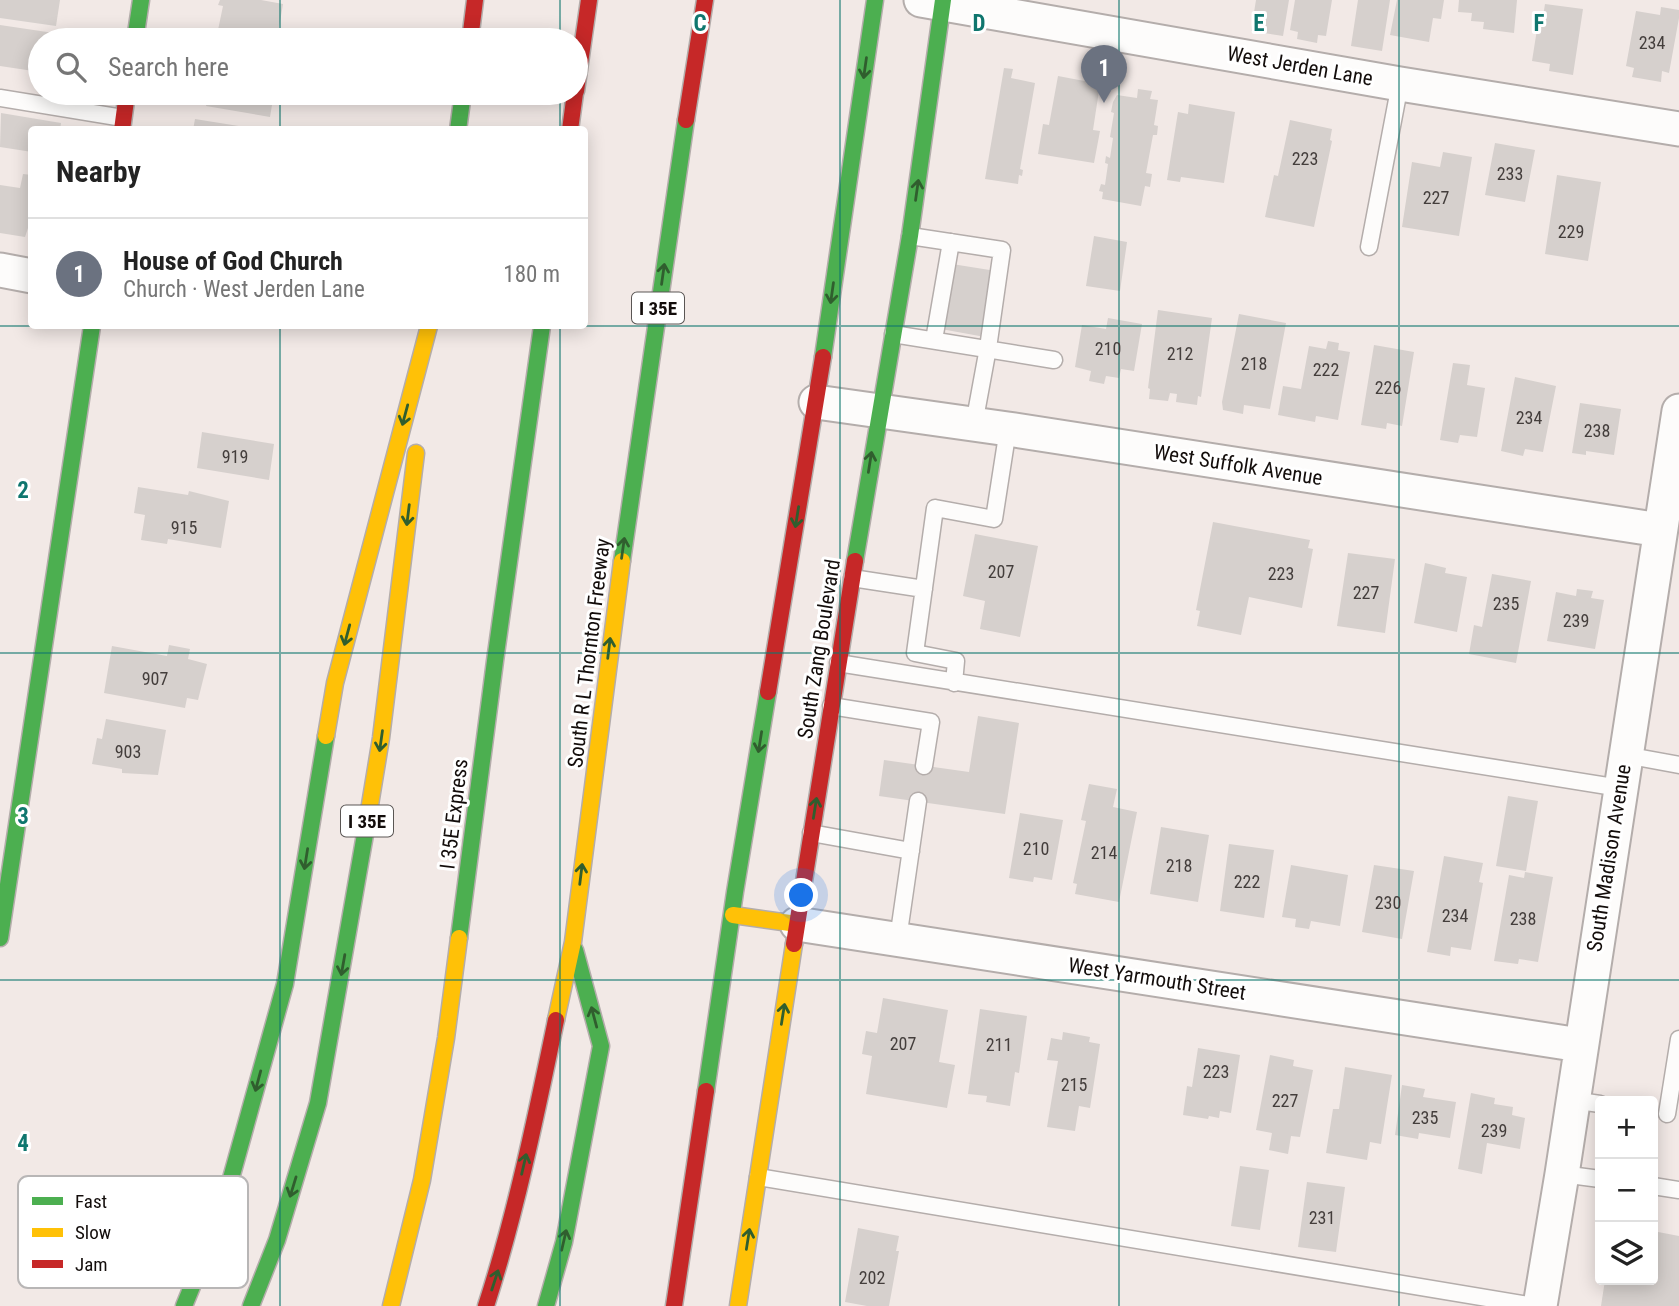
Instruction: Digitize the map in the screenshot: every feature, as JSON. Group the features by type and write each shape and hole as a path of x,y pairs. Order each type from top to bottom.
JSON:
{"main road":[{"path":"137,28 141,0"},
{"path":"472,28 475,0"},
{"path":"585,28 589,0"},
{"name":"South R L Thornton Freeway","path":"486,1306 503,1254 573,942 615,602 705,0"},
{"name":"South Zang Boulevard","path":"674,1306 733,915 816,402 875,0"},
{"name":"South Zang Boulevard","path":"738,1306 831,706 910,236 936,1"},
{"path":"123,124 125,105"},
{"path":"459,126 461,105"},
{"path":"571,126 574,105"},
{"path":"0,939 11,797 91,329"},
{"path":"232,1176 285,984 335,683 429,329"},
{"name":"I 35E","path":"251,1306 277,1240 318,1103 344,961 381,738 430,329"},
{"name":"I 35E Express","path":"391,1306 422,1180 446,1038 542,329"},
{"name":"West Yarmouth Street","path":"733,915 797,924"},
{"path":"546,1306 564,1242 601,1046 573,942"},
{"path":"184,1306 191,1288"}],"street":[{"name":"West Jerden Lane","path":"936,1 1399,84 1679,129"},
{"path":"0,270 28,275"},
{"name":"West Suffolk Avenue","path":"816,402 1660,530"},
{"name":"South Madison Avenue","path":"1537,1306 1562,1174 1586,1102 1580,1045 1679,411"},
{"name":"West Yarmouth Street","path":"797,924 1580,1045"}],"lane":[{"path":"1369,247 1399,84"},
{"path":"0,97 28,103"},
{"path":"36,105 123,124"},
{"path":"910,236 1002,250 974,424"},
{"path":"934,340 951,242"},
{"path":"893,334 1054,360"},
{"path":"954,682 956,660 915,653 935,508 994,519 1008,429"},
{"path":"852,578 924,589"},
{"path":"838,663 1620,788"},
{"path":"831,706 931,722 924,766"},
{"path":"1625,755 1679,765"},
{"path":"898,939 918,801"},
{"path":"811,833 911,851"},
{"path":"1666,1114 1679,1039"},
{"path":"1562,1174 1595,1178"},
{"path":"758,1177 1537,1306"},
{"path":"1658,1187 1679,1190"}],"building":[{"path":"0,0 60,0 56,26 0,18"},
{"path":"220,0 261,0 283,4 279,28 218,28 223,6 218,5"},
{"path":"1256,0 1289,0 1283,36 1251,31"},
{"path":"1295,0 1332,0 1326,36 1318,35 1317,43 1297,39 1298,32 1290,30"},
{"path":"1358,0 1390,0 1382,51 1351,46"},
{"path":"1397,0 1444,0 1441,19 1433,18 1429,42 1390,35"},
{"path":"1459,0 1517,0 1514,33 1483,29 1484,22 1471,21 1472,13 1458,12"},
{"path":"1545,4 1583,9 1573,75 1549,71 1550,64 1532,61 1538,23 1542,23"},
{"path":"1661,7 1679,10 1669,73 1662,71 1661,82 1632,77 1634,68 1626,66 1636,11 1660,15"},
{"path":"0,25 28,29 28,70 0,66"},
{"path":"1004,68 1013,69 1011,78 1035,83 1020,169 1023,170 1022,176 1019,175 1018,184 985,179"},
{"path":"1058,76 1100,84 1093,130 1100,131 1094,163 1038,154 1043,124 1049,125"},
{"path":"1138,89 1152,91 1150,99 1158,100 1154,125 1158,126 1157,135 1153,135 1146,173 1152,174 1150,187 1145,186 1141,206 1102,199 1103,192 1099,191 1101,184 1105,185 1108,164 1105,163 1106,156 1110,158 1113,102 1117,95 1137,98"},
{"path":"1189,104 1235,112 1224,183 1181,177 1180,182 1167,180 1178,112 1188,114"},
{"path":"206,105 272,105 270,117"},
{"path":"1,113 61,123 61,126 28,126 28,151 0,147"},
{"path":"195,119 239,126 194,126"},
{"path":"1290,120 1332,129 1332,141 1314,227 1265,217 1274,175 1278,176"},
{"path":"1495,143 1535,150 1525,202 1485,195"},
{"path":"1443,152 1472,157 1459,236 1402,227 1412,162 1440,167"},
{"path":"23,174 28,175 28,228 25,237 0,233 0,185 20,188"},
{"path":"1557,175 1601,182 1588,261 1545,254"},
{"path":"1094,236 1127,242 1120,291 1086,286"},
{"path":"952,264 996,271 985,337 941,329"},
{"path":"1158,310 1212,318 1201,397 1198,396 1197,405 1176,402 1177,394 1170,393 1168,401 1149,399 1148,388"},
{"path":"1239,314 1286,323 1270,409 1244,405 1243,414 1223,410 1222,402"},
{"path":"1108,318 1142,324 1134,371 1121,369 1119,378 1106,376 1104,384 1089,381 1091,371 1075,367 1082,325 1106,329"},
{"path":"1328,341 1339,343 1338,350 1350,352 1338,420 1316,416 1315,422 1278,415 1283,386 1301,389 1309,346 1326,349"},
{"path":"1374,345 1414,352 1402,426 1387,423 1386,429 1361,425"},
{"path":"1453,363 1470,365 1467,385 1485,388 1477,437 1460,435 1458,443 1440,440"},
{"path":"1515,377 1556,386 1543,452 1525,449 1523,456 1501,451"},
{"path":"1580,403 1621,409 1614,455 1586,451 1586,455 1572,453"},
{"path":"202,432 274,444 269,480 197,468"},
{"path":"138,487 188,495 189,491 229,501 221,548 168,539 167,544 141,540 145,515 134,513"},
{"path":"1213,522 1310,540 1308,548 1313,549 1302,608 1249,597 1241,635 1197,626 1200,611 1196,610"},
{"path":"975,534 1038,546 1020,637 980,629 985,601 963,596"},
{"path":"1348,553 1395,559 1385,633 1337,626"},
{"path":"1425,563 1446,568 1445,573 1467,577 1457,632 1414,623"},
{"path":"1492,574 1531,581 1516,663 1469,654 1474,625 1482,627"},
{"path":"1577,589 1593,591 1591,598 1604,600 1595,649 1547,641 1556,592 1576,596"},
{"path":"169,645 190,649 188,659 207,664 198,700 187,698 185,708 104,693 112,646 167,656"},
{"path":"978,716 1019,723 1005,814 879,796 884,760 969,772"},
{"path":"106,719 166,730 158,775 122,773 122,769 92,764 97,738 102,739"},
{"path":"1089,784 1117,789 1113,807 1137,812 1119,902 1075,894 1077,884 1073,883 1086,821 1081,820"},
{"path":"1508,796 1538,801 1526,871 1496,866"},
{"path":"1020,813 1063,820 1052,880 1034,877 1033,882 1009,878"},
{"path":"1161,827 1209,835 1198,902 1150,894"},
{"path":"1229,844 1274,850 1264,918 1220,911"},
{"path":"1444,856 1483,863 1479,882 1483,883 1471,950 1451,947 1450,956 1427,952"},
{"path":"1291,865 1348,875 1340,926 1311,921 1309,929 1295,927 1296,919 1282,917"},
{"path":"1374,865 1414,871 1402,939 1362,932"},
{"path":"1525,872 1553,877 1538,962 1519,959 1518,964 1494,961 1509,875 1524,878"},
{"path":"883,998 948,1010 939,1062 955,1065 947,1108 866,1094 872,1056 862,1054 866,1031 877,1033"},
{"path":"980,1009 1027,1016 1019,1073 1015,1072 1010,1106 986,1102 987,1096 968,1094"},
{"path":"1063,1032 1090,1037 1089,1042 1100,1044 1090,1108 1079,1106 1075,1131 1047,1127 1058,1061 1047,1060 1051,1038 1062,1040"},
{"path":"1198,1048 1240,1055 1231,1113 1220,1111 1219,1118 1183,1115 1187,1086 1192,1087"},
{"path":"1270,1055 1294,1060 1293,1066 1313,1070 1300,1137 1291,1136 1288,1154 1269,1150 1272,1133 1256,1130"},
{"path":"1345,1067 1392,1075 1381,1144 1370,1142 1367,1160 1326,1153 1333,1109 1339,1109"},
{"path":"1402,1085 1425,1089 1423,1097 1456,1102 1450,1138 1419,1133 1418,1139 1395,1135"},
{"path":"1471,1093 1495,1098 1494,1104 1513,1107 1512,1115 1525,1118 1520,1149 1487,1143 1482,1174 1458,1169"},
{"path":"1240,1166 1269,1170 1260,1230 1231,1226"},
{"path":"1307,1182 1345,1187 1336,1252 1298,1247"},
{"path":"858,1228 899,1236 896,1251 899,1251 889,1306 845,1302"},
{"path":"1658,1232 1679,1236 1679,1306 1601,1306 1604,1285 1658,1285"}],"traffic: fast":[{"path":"137,28 141,0"},
{"path":"823,357 875,0"},
{"path":"855,561 910,236 943,0"},
{"path":"459,126 461,105"},
{"path":"622,561 686,120"},
{"path":"0,938 92,329"},
{"path":"459,938 542,329"},
{"path":"706,1091 768,692"},
{"path":"232,1176 285,984 326,736"},
{"path":"251,1306 277,1240 318,1103 367,823"},
{"path":"546,1306 564,1242 601,1046 575,950"},
{"path":"184,1306 191,1288"}],"traffic: slow":[{"path":"326,736 335,683 428,329"},
{"path":"367,823 381,738 416,453"},
{"path":"556,1020 573,942 622,561"},
{"path":"733,915 797,924"},
{"path":"391,1306 422,1180 446,1038 459,938"},
{"path":"738,1306 794,944"}],"traffic: jam":[{"path":"472,28 475,0"},
{"path":"585,28 589,0"},
{"path":"686,120 705,0"},
{"path":"123,126 125,105"},
{"path":"571,126 573,105"},
{"path":"768,692 823,357"},
{"path":"794,944 855,561"},
{"path":"486,1306 516,1200 556,1020"},
{"path":"674,1306 706,1091"}],"place":[{"name":"House of God Church","path":"1104,103"}]}
